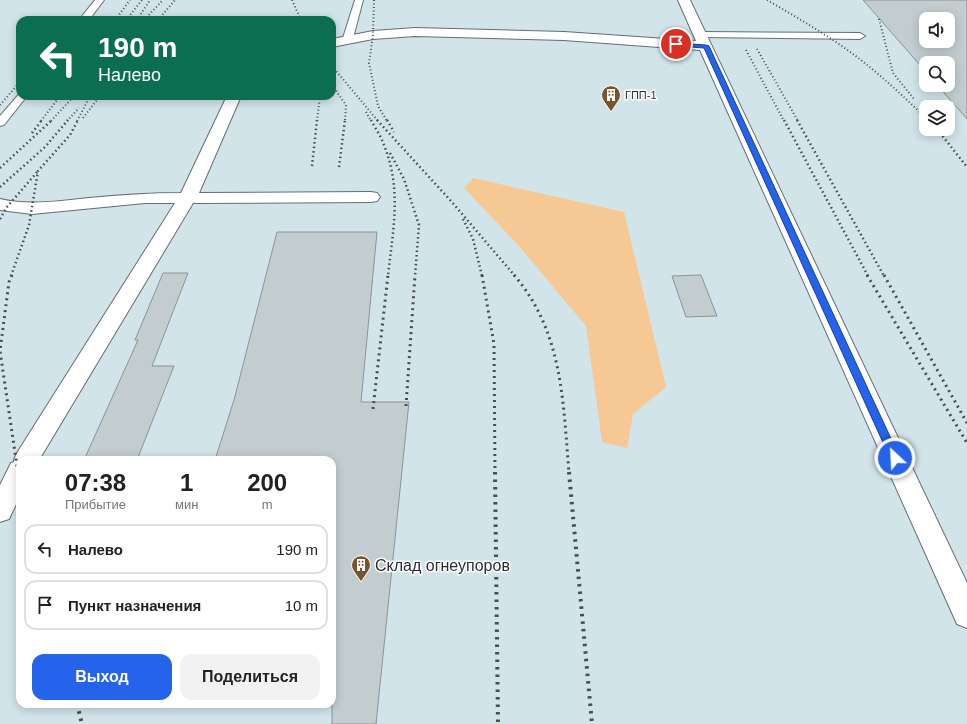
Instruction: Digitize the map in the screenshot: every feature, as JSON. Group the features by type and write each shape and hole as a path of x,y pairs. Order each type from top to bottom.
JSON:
{"street":[{"path":"684,0 967,614"},
{"path":"336,42 348,38 390,32 703,41"},
{"path":"28,456 188,197 232,100"},
{"path":"0,204 32,209 145,198 371,197"},
{"path":"0,511 16,478"}],"lane":[{"path":"87,16 100,0"},
{"path":"348,38 359,0"},
{"path":"703,41 860,36"},
{"path":"0,123 19,100"}],"shaded area":[{"path":"0,0 967,0 967,724 0,724"},
{"path":"473,178 624,212 666,387 633,414 627,448 602,442 586,326 517,244 464,188"}],"building":[{"path":"863,0 967,0 967,119 955,105 955,100 950,100 943,92 955,92 955,56 919,56 919,64"},
{"path":"277,232 377,232 361,402 409,402 376,724 332,724 332,708 336,708 336,456 216,456 234,400"},
{"path":"163,273 188,273 152,366 174,366 139,456 86,456 138,340 135,340"},
{"path":"701,275 717,316 686,317 672,276"}],"railway":[{"path":"118,16 130,0"},
{"path":"129,16 142,0"},
{"path":"140,16 150,0"},
{"path":"148,16 163,0"},
{"path":"161,16 175,0"},
{"path":"292,0 299,16"},
{"path":"374,0 373,35 369,63 378,106 387,121"},
{"path":"767,0 802,20 857,57 884,79 919,111"},
{"path":"879,19 893,73 914,99"},
{"path":"757,49 798,121"},
{"path":"746,50 784,121"},
{"path":"336,71 378,121"},
{"path":"0,105 16,87"},
{"path":"336,91 346,105 345,121"},
{"path":"41,121 57,100"},
{"path":"51,120 70,100"},
{"path":"77,121 88,100"},
{"path":"83,118 97,100"},
{"path":"317,121 320,100"},
{"path":"67,121 79,108"},
{"path":"366,112 371,121"},
{"path":"32,133 42,120"},
{"path":"0,168 51,120"},
{"path":"0,187 45,147 68,120"},
{"path":"38,171 70,135 78,120"},
{"path":"312,166 317,120"},
{"path":"339,167 345,120"},
{"path":"371,120 383,142 390,162 393,178 395,210 388,276"},
{"path":"377,120 451,201 515,276"},
{"path":"387,120 394,132"},
{"path":"784,120 868,276"},
{"path":"797,120 884,276"},
{"path":"943,136 967,167"},
{"path":"390,153 404,179 419,225 415,276"},
{"path":"0,219 7,207 38,171"},
{"path":"11,276 29,225 38,171"},
{"path":"463,219 473,239 482,276"},
{"path":"12,275 9,282 0,351 16,459"},
{"path":"373,409 388,275"},
{"path":"406,406 415,275"},
{"path":"482,275 494,344 495,473"},
{"path":"514,275 530,297 542,320 558,369 565,420 569,473"},
{"path":"867,275 967,443"},
{"path":"884,275 967,423"},
{"path":"495,472 498,724"},
{"path":"569,472 592,724"},
{"path":"78,708 82,724"}],"place":[{"name":"ГПП-1","path":"611,112"},
{"name":"Склад огнеупоров","path":"361,582"}],"route":[{"path":"676,44 706,46 895,458"}]}
